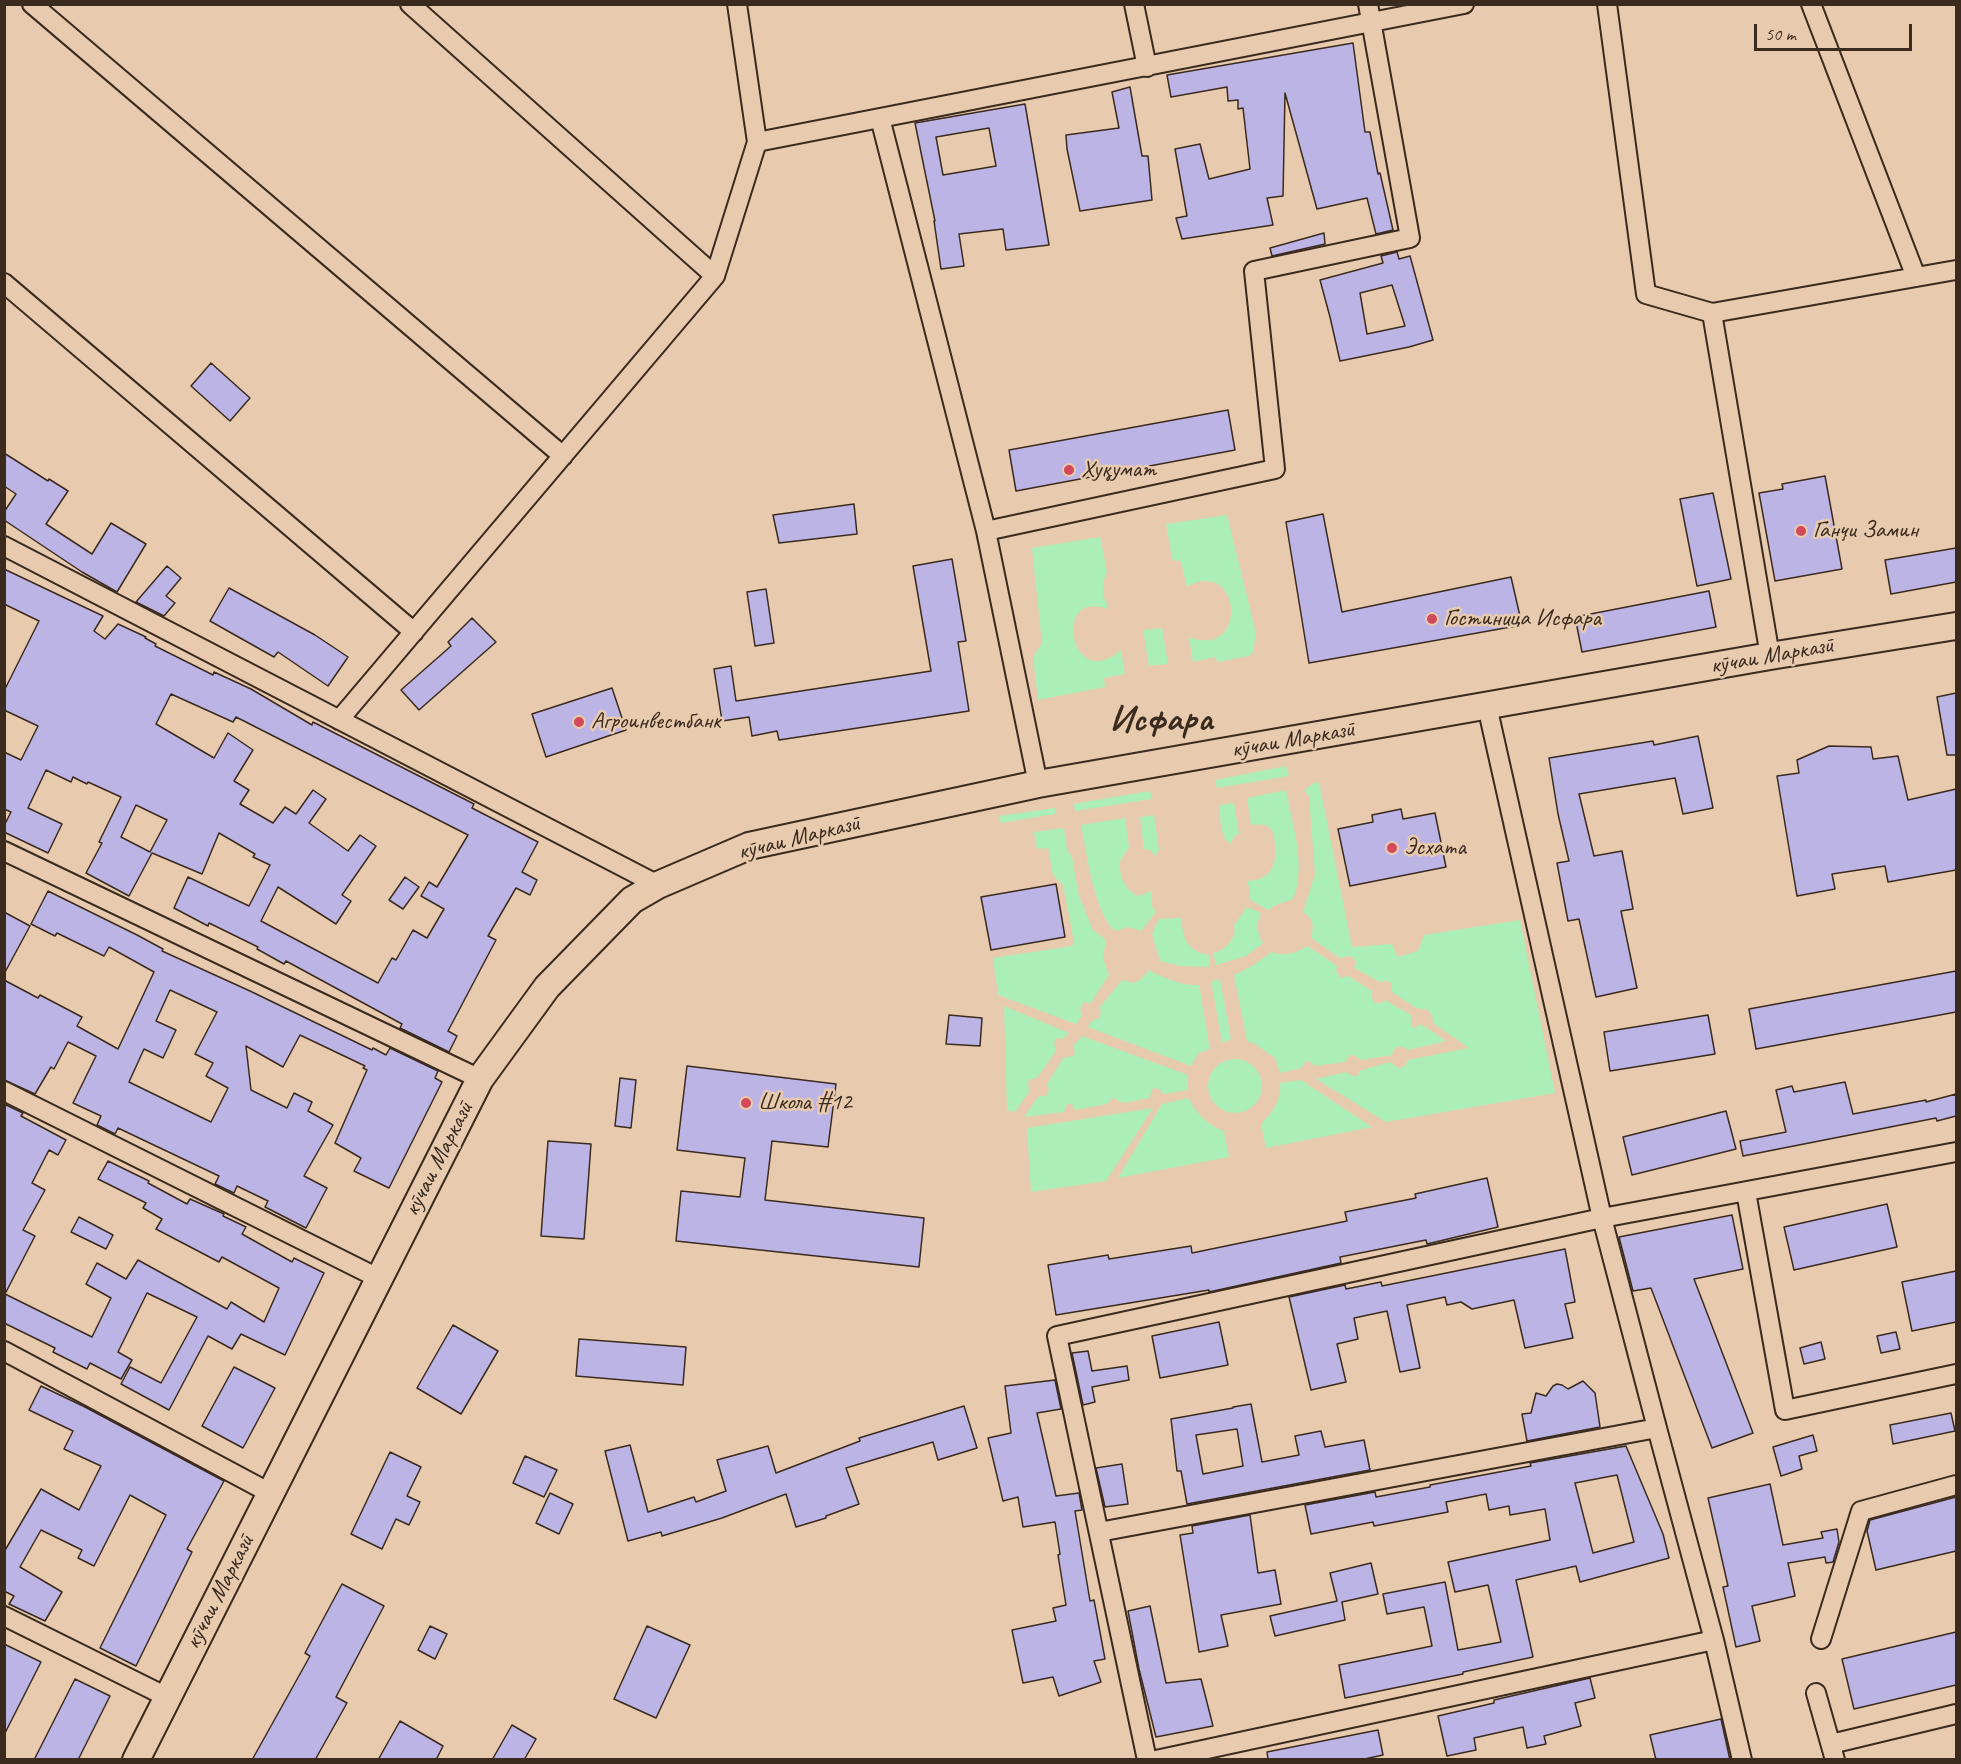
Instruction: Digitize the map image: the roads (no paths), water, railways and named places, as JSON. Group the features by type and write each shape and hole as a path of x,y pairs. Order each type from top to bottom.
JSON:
{"main road":[{"name":"кӯчаи Марказӣ","path":"136,1760 480,1079 547,987 632,900 658,885 749,846 1038,784 1770,656 1956,626"}],"street":[{"path":"32,4 563,456"},
{"path":"410,4 715,276"},
{"path":"339,720 715,276 757,142 737,4"},
{"path":"1134,4 1147,67"},
{"path":"757,142 1147,67 1370,14 1464,4"},
{"path":"1607,4 1646,294 1712,313 1956,270"},
{"path":"1811,4 1916,277"},
{"path":"986,531 1275,469 1254,271 1410,238 1370,14"},
{"path":"880,118 986,531 1038,784"},
{"path":"4,283 414,632"},
{"path":"1712,313 1770,656"},
{"path":"4,546 658,885"},
{"path":"1486,706 1602,1218 1714,1640 1742,1760"},
{"path":"4,851 480,1079"},
{"path":"4,1091 378,1278"},
{"path":"1147,1760 1057,1336 1602,1218 1956,1152"},
{"path":"1746,1192 1785,1410 1956,1374"},
{"path":"4,1352 270,1493"},
{"path":"1099,1532 1657,1428"},
{"path":"1821,1639 1861,1511 1956,1485"},
{"path":"4,1616 167,1697"},
{"path":"1156,1760 1714,1640"},
{"path":"1816,1693 1833,1752 1956,1714"}],"place":[{"name":"Хуқумат","path":"1069,470"},
{"name":"Ганҷи Замин","path":"1801,531"},
{"name":"Гостиница Исфара","path":"1432,619"},
{"name":"Агроинвестбанк","path":"579,722"},
{"name":"Эсхата","path":"1392,848"},
{"name":"Школа #12","path":"746,1103"}],"district":[{"name":"Исфара","path":"1161,721"}]}
